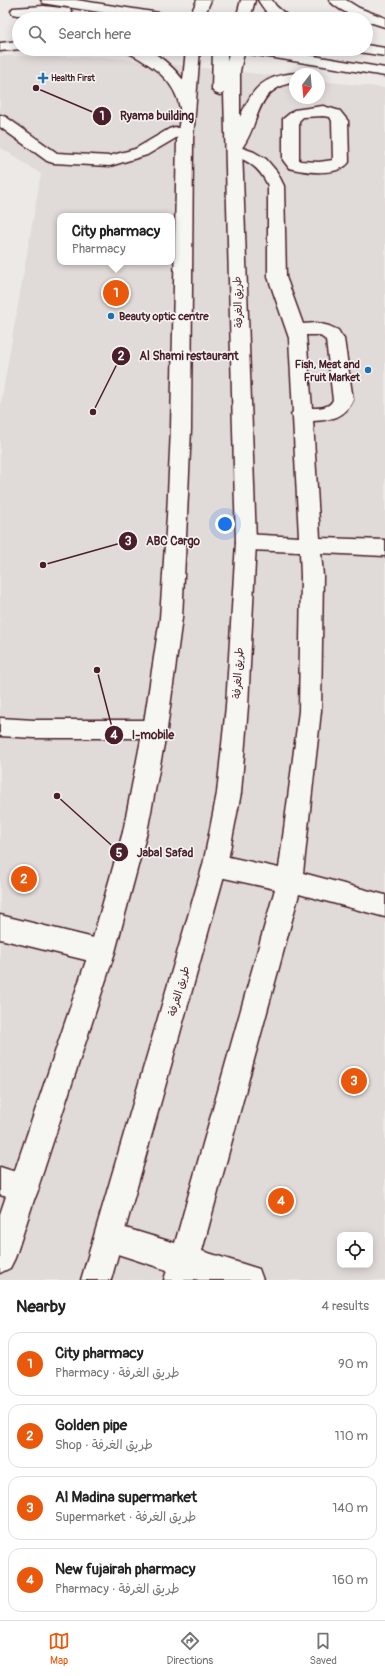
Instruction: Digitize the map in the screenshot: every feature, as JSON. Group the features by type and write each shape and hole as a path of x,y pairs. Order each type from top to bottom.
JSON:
{"main road":[{"path":"50,0 105,0"},
{"path":"50,0 127,12"},
{"path":"199,12 204,0"},
{"path":"212,12 218,0"},
{"path":"245,12 248,0"},
{"path":"265,0 275,12"},
{"path":"336,0 357,12"},
{"path":"21,12 12,10 52,10 65,12"},
{"path":"373,18 385,23"},
{"path":"373,42 385,45"},
{"path":"0,47 12,46"},
{"path":"373,50 385,52"},
{"path":"144,56 158,64 170,75 178,85 189,110"},
{"path":"0,1258 12,1185 102,952 135,832 155,728 171,618 177,516 181,429 185,139 189,110 193,56"},
{"path":"181,1270 290,881 310,712 312,576 301,414 298,338 280,289 277,276 276,186 272,174 256,160 234,150 224,143 222,137 220,56"},
{"name":"طريق الغرفة","path":"96,1280 216,865 229,793 237,706 246,542 234,150 233,71 236,56"},
{"path":"300,56 384,67"},
{"path":"359,56 384,67"},
{"path":"325,73 384,67"},
{"path":"234,150 264,88 282,79 289,78"},
{"path":"0,120 53,158 110,161 141,152 175,132"},
{"path":"272,174 300,166"},
{"path":"296,330 317,329 326,330 332,334 335,339 343,400 342,405 338,410 331,413 301,414"},
{"path":"246,542 385,548"},
{"path":"0,727 34,729 155,728"},
{"path":"216,865 290,881 385,906"},
{"path":"0,927 102,952"},
{"path":"108,1238 181,1270 248,1280"}],"shaded area":[{"path":"0,56 104,57 289,77 289,104 325,104 325,82 385,88 385,1280 0,1280 0,408 41,174 0,147"}],"place":[{"name":"Health First","path":"43,78"},
{"name":"Ryama building","path":"36,88"},
{"name":"City pharmacy","path":"116,293"},
{"name":"Beauty optic centre","path":"111,316"},
{"name":"Fish, Meat and Fruit Market","path":"368,370"},
{"name":"Al Shami restaurant","path":"93,412"},
{"name":"ABC Cargo","path":"43,565"},
{"name":"I-mobile","path":"97,670"},
{"name":"Jabal Safad","path":"57,796"},
{"name":"Golden pipe","path":"24,879"},
{"name":"Al Madina supermarket","path":"354,1081"},
{"name":"New fujairah pharmacy","path":"281,1201"}]}
